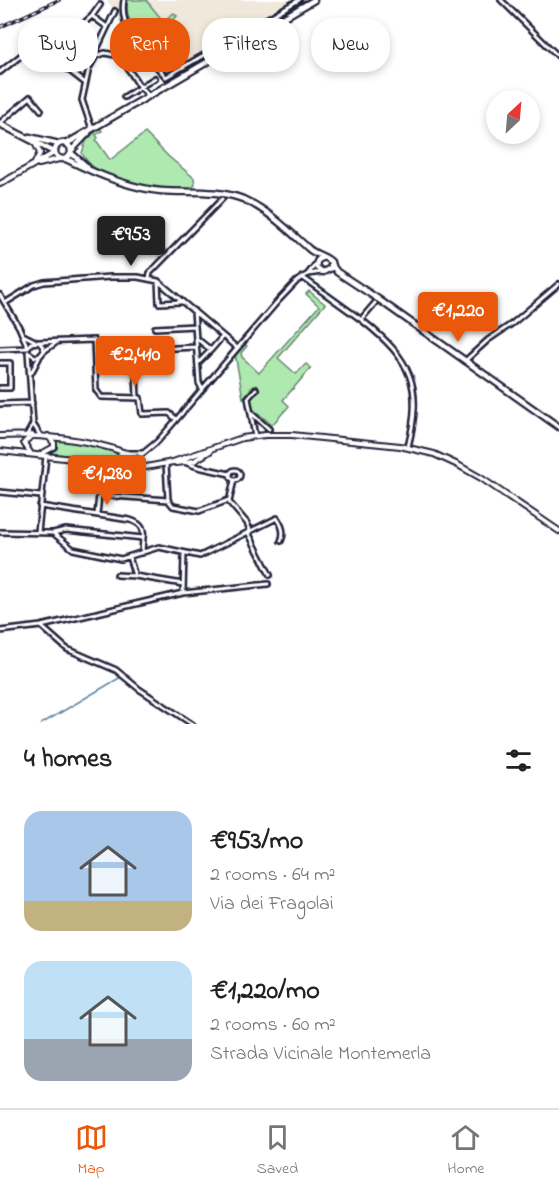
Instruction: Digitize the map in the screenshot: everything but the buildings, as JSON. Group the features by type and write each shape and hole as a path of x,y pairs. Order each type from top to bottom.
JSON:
{"main road":[{"path":"284,18 314,0"},
{"path":"22,135 66,144 202,66"},
{"path":"0,124 54,152 59,159 66,159 116,181 159,191 214,192 242,199 258,207 310,250 329,259 337,272 345,278 559,427"},
{"path":"66,159 93,129"},
{"path":"54,152 59,144"},
{"path":"66,144 71,152 92,170"},
{"path":"310,250 319,270 345,278"},
{"path":"316,264 324,257"},
{"path":"324,272 331,268 331,264"}],"street":[{"path":"124,0 122,10 125,26 166,77 202,56"},
{"path":"268,18 299,0"},
{"path":"501,0 559,57"},
{"path":"90,18 100,5"},
{"path":"98,51 115,11"},
{"path":"92,16 107,27"},
{"path":"98,55 105,53 120,56 149,96"},
{"path":"0,72 18,58"},
{"path":"71,72 84,82"},
{"path":"88,72 81,100 93,129"},
{"path":"124,97 155,78"},
{"path":"0,124 30,97 41,110"},
{"path":"32,166 40,153 33,141"},
{"path":"0,184 54,152"},
{"path":"32,166 59,159"},
{"path":"149,279 150,273 222,199"},
{"path":"308,274 316,264"},
{"path":"135,462 136,458 158,441 278,301 302,277 324,272"},
{"path":"5,303 34,285 44,282 110,277 149,279 158,281 237,348"},
{"path":"302,277 363,321 394,349 403,361 413,386 415,411 408,447"},
{"path":"158,281 159,303 183,302"},
{"path":"464,361 559,284"},
{"path":"0,295 23,335 31,356 40,356"},
{"path":"363,321 363,317 375,303"},
{"path":"194,311 198,383 202,389"},
{"path":"155,328 195,326"},
{"path":"23,335 44,346 44,351"},
{"path":"198,364 223,336"},
{"path":"196,338 211,350"},
{"path":"0,349 28,350 37,341 94,340 96,390 99,395 104,398 141,399 142,414 169,413 176,419"},
{"path":"31,375 44,351 58,342"},
{"path":"94,352 196,347"},
{"path":"28,350 33,424 40,435"},
{"path":"0,363 10,363 10,388 0,388"},
{"path":"136,374 137,398"},
{"path":"255,436 248,398 256,389"},
{"path":"0,404 32,403"},
{"path":"250,412 269,429"},
{"path":"27,435 33,424"},
{"path":"33,435 24,443 35,455"},
{"path":"0,436 40,435 126,453 145,453"},
{"path":"0,452 47,454 146,467 166,464 255,436 292,435 408,447 434,454 481,478 559,531"},
{"path":"38,532 47,454 54,446 48,436"},
{"path":"189,463 215,447"},
{"path":"124,464 119,458 122,453 126,453"},
{"path":"126,453 135,462 146,467"},
{"path":"192,455 202,468"},
{"path":"189,463 192,455"},
{"path":"124,464 130,462 130,457"},
{"path":"173,462 189,463 230,474 234,480"},
{"path":"166,464 168,500 173,506 199,511 229,500"},
{"path":"230,474 236,470 239,473 238,479 234,480 229,500 249,531 270,575"},
{"path":"0,492 41,496"},
{"path":"97,514 99,495 168,500"},
{"path":"40,506 136,522 143,529 142,553"},
{"path":"53,533 73,549 121,559 159,547 201,556 277,518 284,535 281,541"},
{"path":"0,532 53,533 66,530 143,538"},
{"path":"183,593 184,553"},
{"path":"129,557 135,576"},
{"path":"117,575 183,584"},
{"path":"0,631 41,626 183,593 268,584"},
{"path":"41,626 67,649 116,670 139,689 192,724"}],"shaded area":[{"path":"107,0 309,0 278,18 202,18 202,62 190,69 190,18 118,18"},
{"path":"156,72 184,72 165,83"}],"green space":[{"path":"128,0 146,0 161,18 129,18"},
{"path":"174,13 177,16 175,18 167,18"},
{"path":"100,128 102,131 96,135 98,138 96,140 110,160 145,133 194,178 195,185 190,189 147,186 114,178 100,171 89,163 82,153 86,141"},
{"path":"309,291 325,304 278,358 296,374 306,364 311,368 283,400 289,406 272,425 251,407 250,400 259,389 252,387 243,398 235,354 245,344 247,346 241,353 242,357 259,373 319,306 306,294"},
{"path":"54,438 121,452 119,462 50,453 56,446"}],"waterway":[{"path":"41,724 121,677"}],"railway":[{"path":"0,27 59,0"}]}
